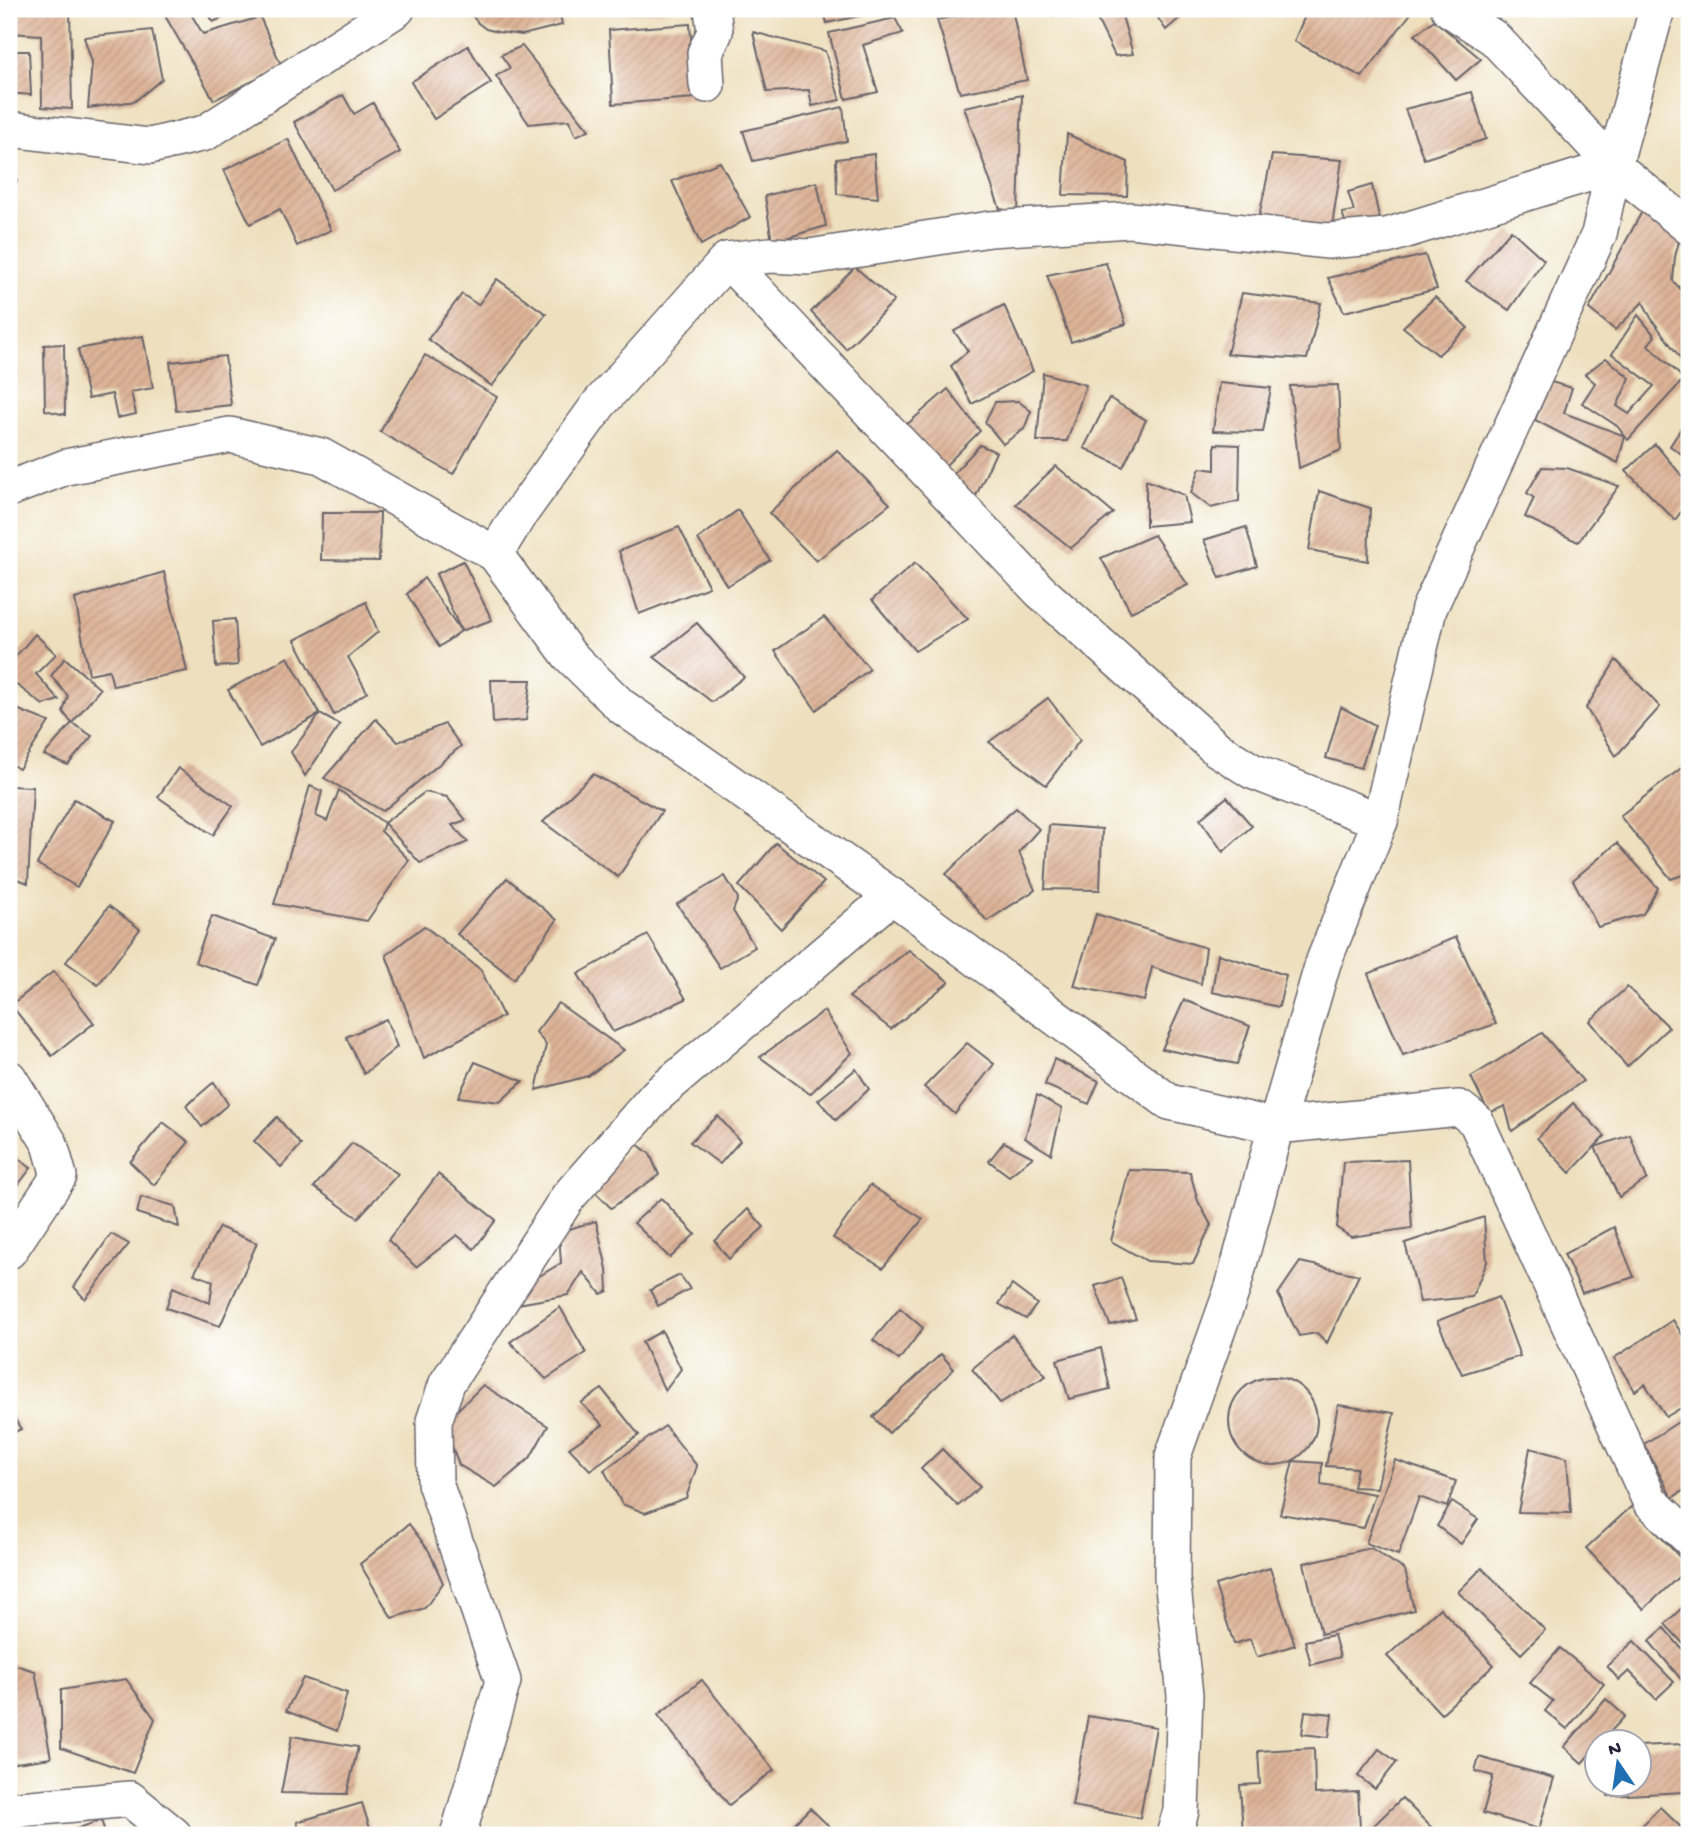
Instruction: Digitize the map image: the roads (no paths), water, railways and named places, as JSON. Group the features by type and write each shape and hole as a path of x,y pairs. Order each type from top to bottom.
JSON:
{"street":[{"path":"9,129 150,146 205,134 397,9"},
{"path":"707,85 705,53 715,32 712,9"},
{"path":"1449,9 1494,38 1614,166 1689,227"},
{"path":"1174,1835 1181,1811 1185,1695 1171,1578 1173,1456 1233,1287 1323,963 1380,821 1429,609 1599,234 1614,166 1657,9"},
{"path":"495,554 517,518 599,404 727,260 770,255 809,257 990,229 1130,220 1328,241 1387,236 1614,166"},
{"path":"727,260 1040,591 1217,749 1252,771 1380,821"},
{"path":"9,489 66,467 230,435 321,456 495,554 569,655 621,706 892,896 1168,1102 1276,1126 1459,1108 1476,1121 1650,1501 1689,1538"},
{"path":"458,1835 503,1681 435,1483 434,1421 447,1383 568,1197 657,1095 892,896"},
{"path":"9,1077 50,1144 59,1176 9,1251"},
{"path":"9,1810 130,1799 174,1835"}]}
